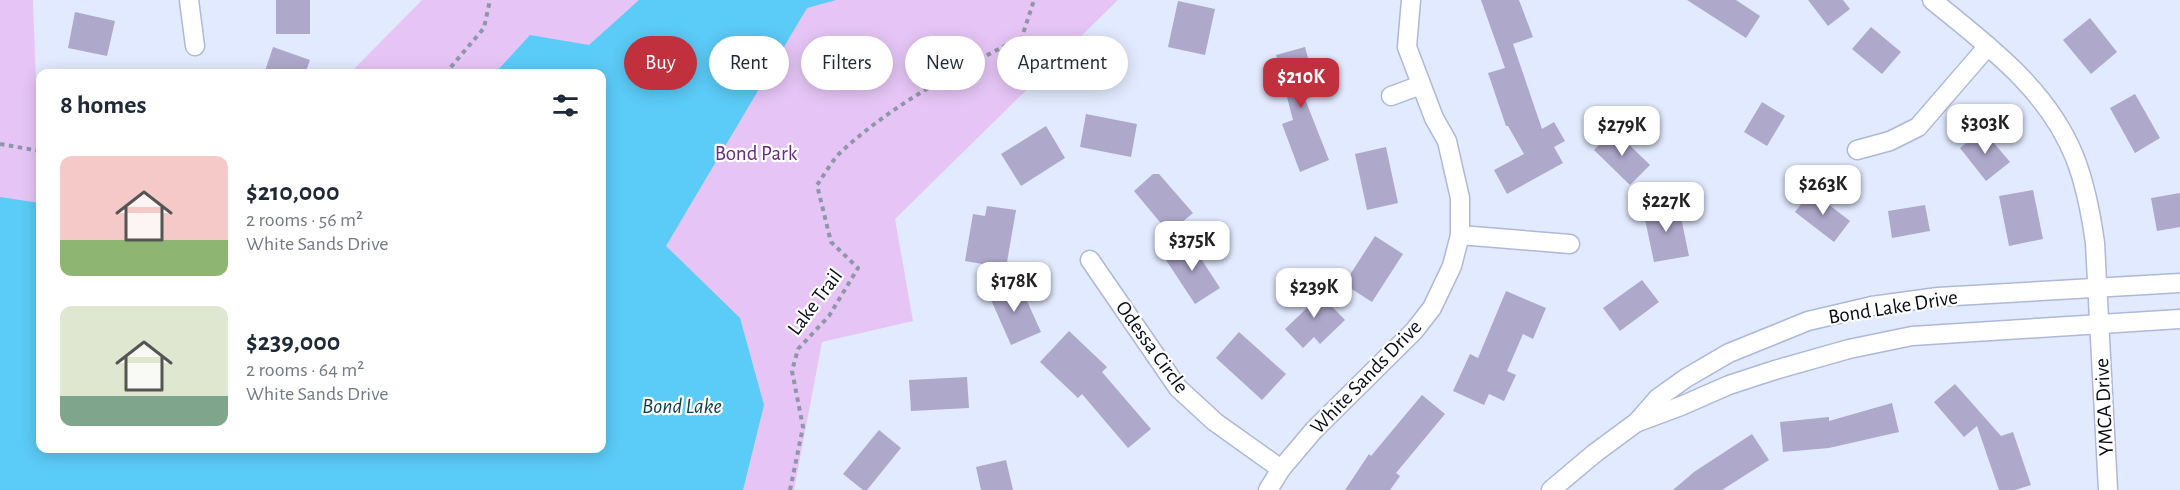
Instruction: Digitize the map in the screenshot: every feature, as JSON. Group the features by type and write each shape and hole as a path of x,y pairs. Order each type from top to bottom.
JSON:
{"street":[{"path":"189,0 195,46"},
{"name":"White Sands Drive","path":"1268,490 1281,469 1314,430 1413,332 1432,308 1452,266 1460,235 1460,198 1447,141 1434,118 1407,47 1411,0"},
{"name":"YMCA Drive","path":"1932,0 2010,65 2043,102 2060,128 2074,157 2089,205 2095,243 2108,490"},
{"path":"1857,150 1890,141 1918,127 1988,46"},
{"path":"1391,96 1421,85"},
{"path":"1460,235 1570,244"},
{"name":"Odessa Circle","path":"1090,260 1178,388 1215,422 1281,469"},
{"name":"Bond Lake Drive","path":"1551,490 1637,422 1658,398 1686,378 1729,353 1808,321 1872,306 1928,298 2180,283"},
{"name":"Bond Lake Drive","path":"1637,422 1729,385 1849,349 1912,336 2180,319"}],"path":[{"path":"450,69 484,28 490,0"},
{"name":"Lake Trail","path":"790,490 803,427 792,371 798,349 829,316 858,268 831,242 817,185 840,153 883,119 929,87 1022,37 1034,0"},
{"path":"0,144 36,150"}],"green space":[{"name":"Bond Park","path":"0,0 33,0 36,84 36,453 606,453 606,69 354,69 422,0 1118,0 1081,36 997,36 997,90 1026,90 895,219 913,321 822,342 794,490 0,490"}],"water":[{"name":"Bond Lake","path":"639,0 836,0 807,8 789,38 789,36 709,36 709,90 758,90 666,246 740,318 764,405 743,490 0,490 0,197 36,202 36,453 606,453 606,69 499,69 530,35 589,45"}],"building":[{"path":"276,0 310,0 310,34 276,34"},
{"path":"1481,0 1519,0 1533,37 1513,44 1542,129 1554,122 1565,141 1554,147 1563,163 1507,194 1494,170 1524,154 1506,126 1488,73 1505,68"},
{"path":"1687,0 1736,0 1760,16 1746,38"},
{"path":"1808,0 1843,0 1850,9 1828,26"},
{"path":"1178,1 1215,9 1205,55 1168,47"},
{"path":"75,12 115,21 107,56 68,48"},
{"path":"2090,18 2117,52 2091,74 2063,40"},
{"path":"1871,27 1901,52 1882,74 1852,49"},
{"path":"273,47 310,60 307,69 266,69"},
{"path":"1305,47 1318,95 1305,99 1329,160 1300,172 1282,124 1293,120 1276,55"},
{"path":"2135,94 2160,138 2135,153 2110,108"},
{"path":"1762,102 1785,116 1767,146 1744,132"},
{"path":"1086,114 1137,124 1131,157 1080,147"},
{"path":"1046,126 1065,158 1021,186 1001,154"},
{"path":"1614,130 1650,165 1630,185 1594,150"},
{"path":"1983,130 2010,162 1986,181 1960,148"},
{"path":"1386,147 1398,203 1367,210 1355,154"},
{"path":"1153,174 1159,174 1193,213 1169,233 1134,191"},
{"path":"2033,190 2043,239 2009,246 1999,196"},
{"path":"1811,191 1850,221 1834,242 1795,212"},
{"path":"2180,193 2180,227 2157,231 2151,198"},
{"path":"1678,203 1689,256 1654,262 1643,210"},
{"path":"1925,205 1930,231 1892,238 1888,211"},
{"path":"987,206 1016,210 1006,268 965,261 973,214 985,216"},
{"path":"1375,236 1403,254 1372,302 1344,284"},
{"path":"1189,240 1220,288 1195,304 1164,257"},
{"path":"1642,280 1659,302 1620,331 1603,308"},
{"path":"1018,281 1041,332 1011,345 988,293"},
{"path":"1312,286 1345,320 1320,344 1314,337 1303,348 1285,329 1307,308 1298,299"},
{"path":"1506,291 1546,308 1533,339 1523,334 1507,371 1516,375 1504,401 1489,394 1484,405 1453,391 1470,354 1478,358"},
{"path":"1069,331 1107,367 1102,372 1151,429 1128,448 1082,394 1078,398 1040,362"},
{"path":"1239,332 1286,374 1262,400 1216,358"},
{"path":"967,377 969,408 911,411 909,380"},
{"path":"1955,384 2001,436 2013,432 2031,485 2015,490 1999,490 1977,426 1964,437 1934,402"},
{"path":"1422,395 1445,414 1396,473 1400,476 1390,490 1345,490 1369,454 1371,456"},
{"path":"1892,403 1899,432 1829,448 1783,452 1780,422 1829,417 1829,421"},
{"path":"879,430 901,448 867,490 863,490 843,474"},
{"path":"1752,434 1769,460 1722,490 1673,490 1694,472"},
{"path":"1006,460 1013,490 981,490 976,467"}]}
